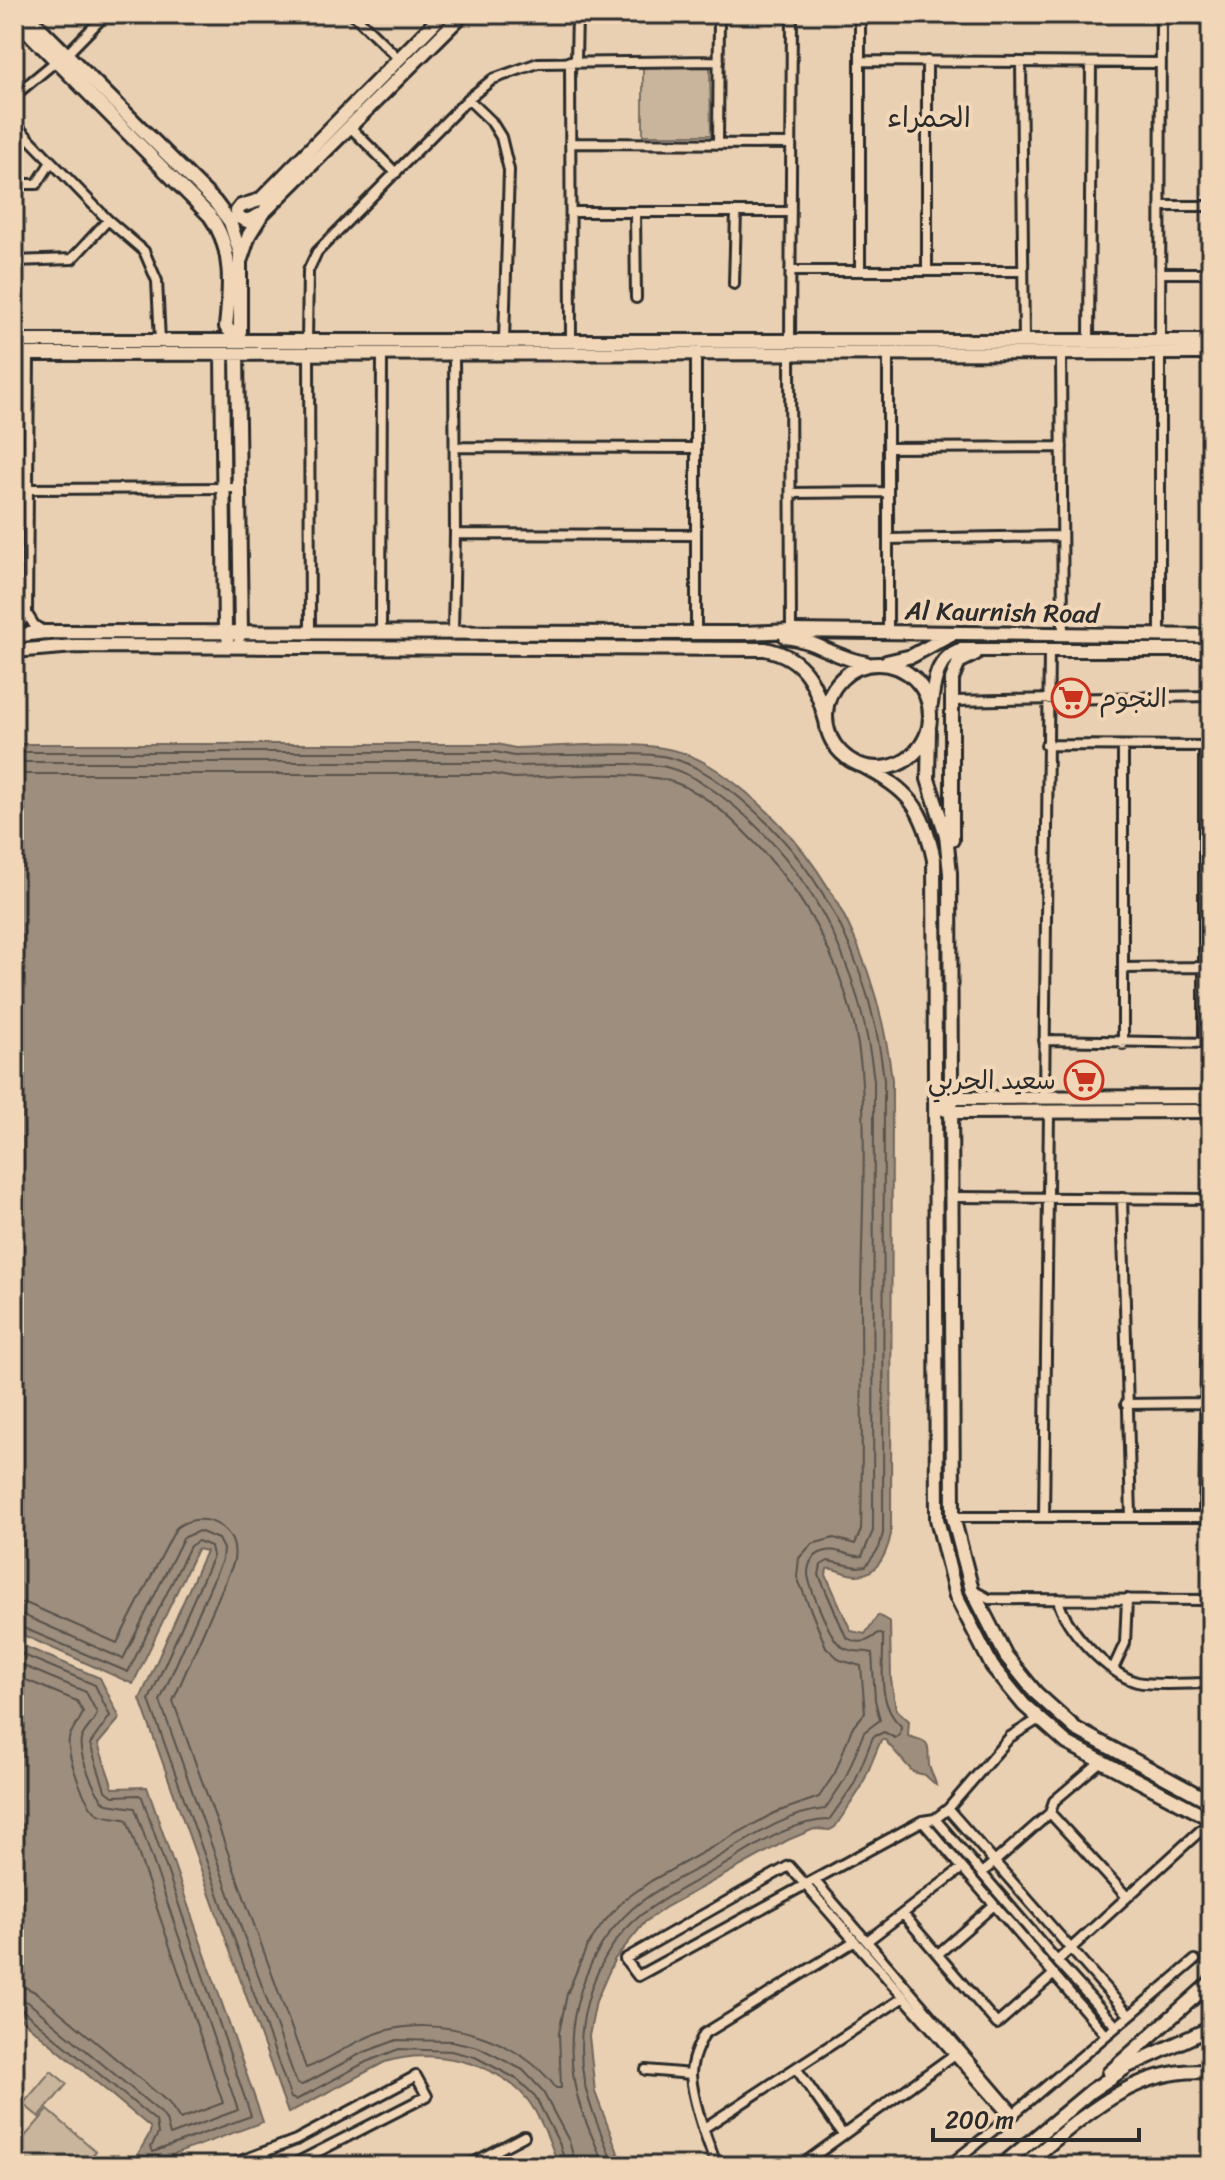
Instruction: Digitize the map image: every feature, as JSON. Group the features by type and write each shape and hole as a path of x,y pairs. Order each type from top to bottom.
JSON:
{"street":[{"path":"26,14 60,58 219,227 228,268 226,327 228,332 234,334 241,329"},
{"path":"14,96 106,14"},
{"path":"353,14 399,59"},
{"path":"215,202 229,205 260,200 443,14"},
{"path":"240,262 249,235 262,214 460,16 473,14"},
{"path":"571,341 570,143 577,14"},
{"path":"718,144 719,14"},
{"path":"791,631 792,14"},
{"path":"860,14 860,271"},
{"path":"1160,636 1161,14"},
{"path":"14,18 215,202 230,222 236,236 240,262 241,329 252,341"},
{"path":"310,631 308,271 317,252 468,99 493,79 538,63 719,61"},
{"path":"860,61 1161,63"},
{"path":"927,61 927,271"},
{"path":"1021,62 1024,341"},
{"path":"1089,341 1091,63"},
{"path":"468,99 496,129 509,170 504,347"},
{"path":"14,123 108,220 144,251 157,281 160,341"},
{"path":"349,126 396,173"},
{"path":"570,143 791,144"},
{"path":"14,184 37,184 51,162"},
{"path":"249,203 237,211 242,221 262,214"},
{"path":"1161,206 1211,206"},
{"path":"571,212 791,212"},
{"path":"635,212 636,298"},
{"path":"734,284 736,212"},
{"path":"14,261 72,259 108,220"},
{"path":"790,271 1023,271"},
{"path":"1160,273 1211,273"},
{"path":"215,341 226,327"},
{"path":"14,341 252,341 382,354 454,354 571,341 888,353 1061,353 1211,342"},
{"path":"14,354 237,354 308,348 504,347 696,354 838,341 1089,341 1211,353"},
{"path":"888,353 888,632"},
{"path":"1061,353 1063,634"},
{"path":"29,354 27,614 34,625 45,632"},
{"path":"222,354 225,631 234,647"},
{"path":"234,647 241,631 237,354"},
{"path":"381,630 382,354"},
{"path":"453,631 454,354"},
{"path":"696,354 696,633"},
{"path":"455,447 695,448"},
{"path":"888,448 1062,447"},
{"path":"27,489 239,488"},
{"path":"791,493 888,492"},
{"path":"455,534 695,535"},
{"path":"888,539 1062,536"},
{"path":"14,634 27,614"},
{"path":"14,634 381,630 745,633 806,640 852,661 908,672 919,683 931,711 928,779 946,835 950,873"},
{"path":"826,721 827,705 833,690 842,678 855,669 912,656 940,639 961,632"},
{"name":"Al Kaurnish Road","path":"745,633 1211,636"},
{"path":"14,651 75,646 765,649 789,657 808,673 817,689 830,735 837,748 848,759 895,784 910,797 922,817 936,875 937,1519 956,1596 992,1666 1039,1719 1067,1743 1211,1820 1057,1961"},
{"name":"Al Kaurnish Road","path":"931,711 935,680 944,661 960,650 1211,650"},
{"path":"989,650 968,655 959,662 952,679 948,1105 952,1197 953,1517 972,1590 1006,1656 1036,1693 1076,1729 1211,1802"},
{"path":"1044,1099 1049,650"},
{"path":"953,701 1211,696"},
{"path":"861,765 878,768 895,766 922,745 929,729"},
{"path":"1044,1040 1123,1044 1207,1043 1204,967 1207,746 1046,745"},
{"path":"1123,746 1123,1044"},
{"path":"1123,968 1204,967"},
{"path":"936,1093 948,1105 1049,1112 1211,1111"},
{"path":"936,1120 948,1105 1044,1099 1211,1097"},
{"path":"1044,1517 1049,1112"},
{"path":"952,1197 1209,1199 1208,1517 953,1517"},
{"path":"1122,1198 1131,1517"},
{"path":"1126,1404 1206,1403"},
{"path":"972,1590 989,1599 1211,1600"},
{"path":"1058,1599 1069,1624 1113,1669 1137,1682 1211,1683"},
{"path":"1113,1669 1125,1643 1127,1599"},
{"path":"1012,2116 904,1997 806,1886 789,1866 625,1959 638,1976 806,1886 922,1821 935,1819 948,1809 1010,1737 1039,1719"},
{"path":"983,1872 1050,1813 1054,1801 1100,1762"},
{"path":"1151,1789 1169,1788 1169,1781"},
{"path":"948,1809 1129,2015"},
{"path":"1050,1813 1127,1897"},
{"path":"935,1819 1116,2026"},
{"path":"922,1821 1106,2035"},
{"path":"867,1941 962,1868"},
{"path":"815,1881 1012,2116"},
{"path":"938,1954 994,1905"},
{"path":"903,1914 997,2024 1054,1974"},
{"path":"717,2166 691,2074 696,2050 704,2034 855,1941"},
{"path":"948,2166 1012,2116 1195,1960"},
{"path":"1091,2091 1118,2063 1211,1982"},
{"path":"704,2128 904,1997"},
{"path":"1001,2166 1091,2091 1128,2066 1211,2028"},
{"path":"800,2166 955,2054"},
{"path":"796,2068 843,2135"},
{"path":"646,2070 691,2074"},
{"path":"1023,2166 1119,2091 1160,2076 1211,2072"},
{"path":"227,2166 296,2140 416,2076 427,2096 296,2165"},
{"path":"467,2166 524,2136"}],"shaded area":[{"path":"643,67 710,67 711,135 643,135"},
{"path":"51,2071 67,2084 39,2117 23,2104"},
{"path":"48,2110 96,2151 83,2166 14,2166 14,2149"}],"water":[{"path":"14,744 497,744 515,748 613,744 651,746 700,760 747,793 805,853 847,922 876,999 892,1080 891,1534 882,1559 871,1571 855,1575 827,1569 826,1575 851,1631 865,1634 878,1615 890,1622 891,1680 896,1709 909,1721 908,1736 927,1744 936,1785 925,1775 913,1772 885,1740 881,1740 861,1788 835,1827 830,1830 814,1829 788,1840 666,1907 645,1922 614,1960 596,2001 589,2036 595,2092 623,2166 559,2166 537,2114 527,2099 498,2075 461,2061 422,2057 385,2062 288,2113 140,1699 206,1551 197,1549 133,1684 14,1631"},
{"path":"14,1642 100,1678 120,1718 98,1744 113,1788 147,1787 263,2122 142,2166 131,2166 150,2133 150,2127 14,2013"}],"place":[{"name":"النجوم","path":"1071,698"},
{"name":"سعيد الحربي","path":"1084,1080"}],"district":[{"name":"الحمراء","path":"929,117"}]}
